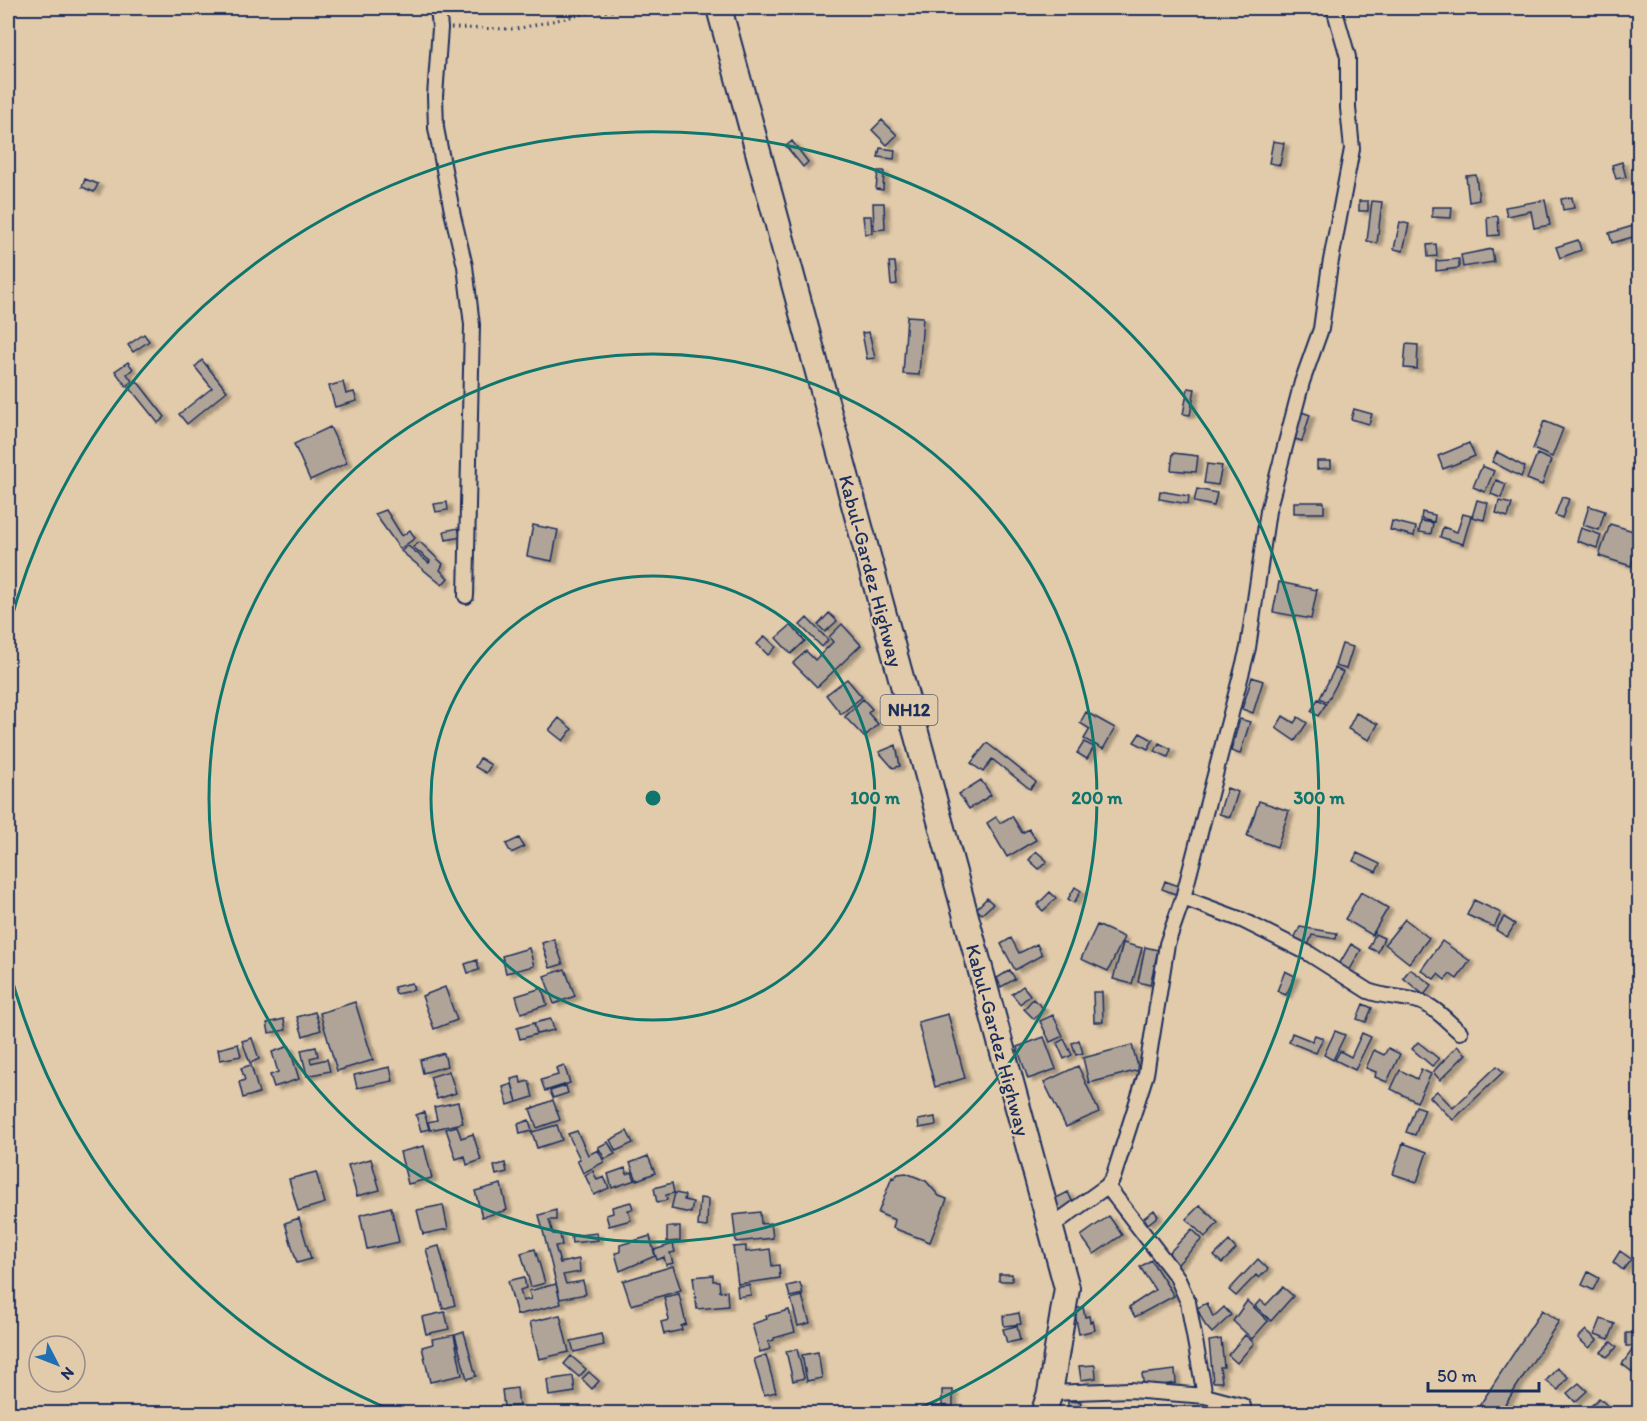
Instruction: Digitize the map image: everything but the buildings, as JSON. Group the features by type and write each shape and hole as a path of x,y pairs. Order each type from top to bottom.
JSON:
{"highway":[{"name":"Kabul-Gardez Highway","path":"719,8 1067,1288 1047,1403"}],"street":[{"path":"438,8 440,28 435,96 436,128 465,266 472,325 466,596"},
{"path":"1049,1228 1107,1186 1113,1178 1146,1074 1167,944 1183,898 1248,648 1268,511 1302,382 1321,330 1329,270 1353,149 1348,108 1348,57 1334,8"},
{"path":"1183,898 1242,920 1308,954 1368,991 1426,1004 1460,1032"},
{"path":"1107,1186 1177,1277 1188,1302 1205,1396"},
{"path":"1047,1403 1130,1390 1205,1396 1243,1406"}],"path":[{"path":"440,28 516,29 589,13 643,8"}]}
